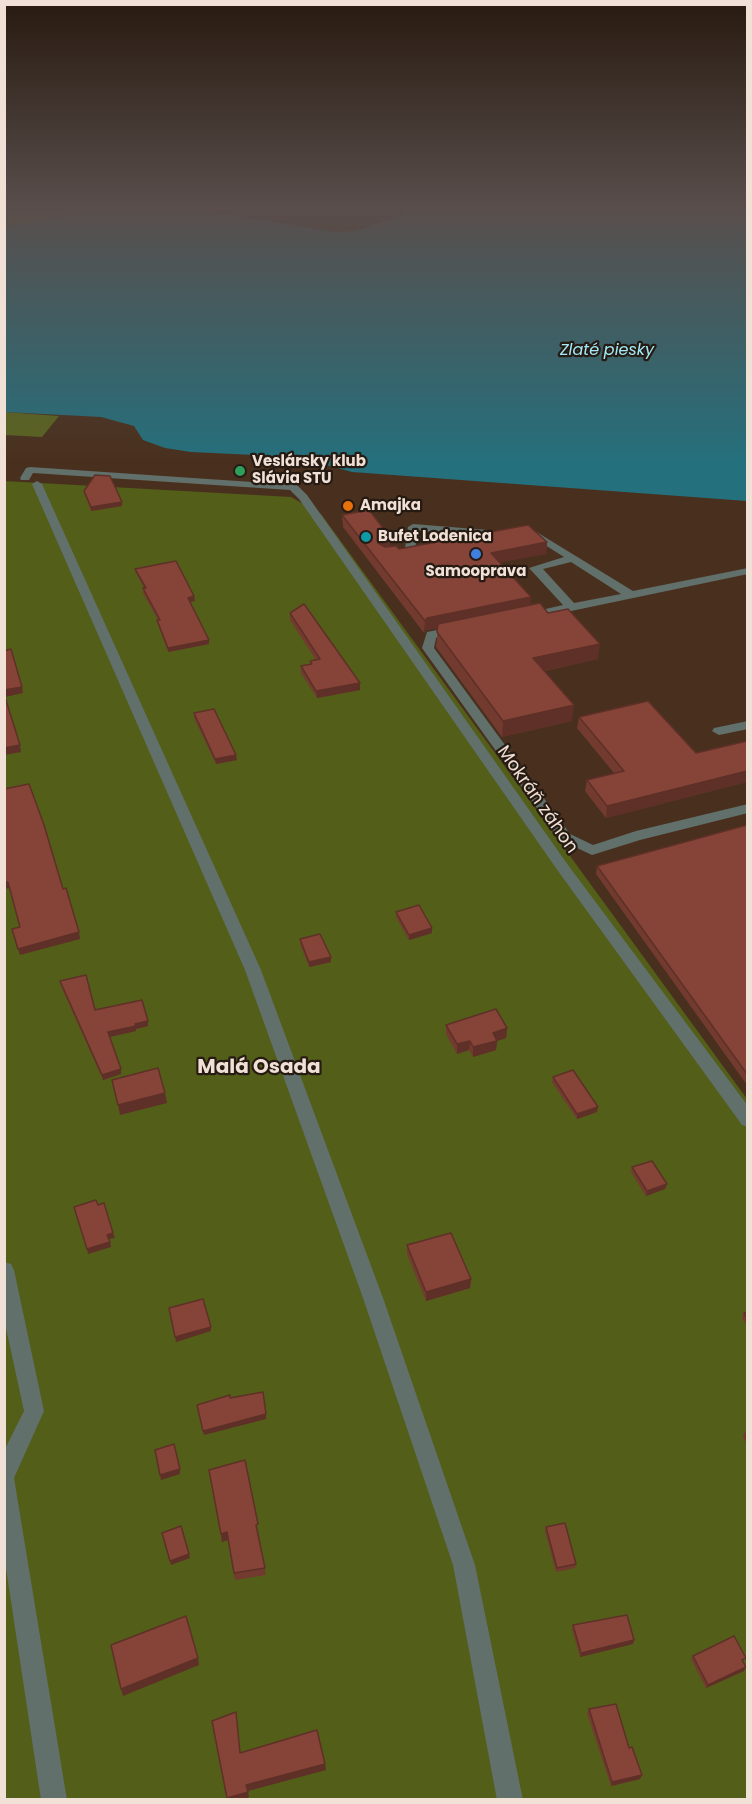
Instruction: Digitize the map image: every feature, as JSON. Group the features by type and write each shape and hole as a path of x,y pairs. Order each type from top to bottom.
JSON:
{"street":[{"name":"Mokráň záhon","path":"510,1800 464,1565 373,1298 253,970 31,481 30,470 293,487 303,497 563,868 747,1120"},
{"path":"522,526 631,595"},
{"path":"394,552 416,548 413,527 494,532 444,542"},
{"path":"571,607 535,568 573,558"},
{"path":"513,619 747,571"},
{"path":"466,628 431,635 428,648 566,837 592,850 636,836 747,808"},
{"path":"719,731 747,724"},
{"path":"4,1269 34,1411 4,1475"},
{"path":"4,1480 54,1800"}],"green space":[{"path":"4,412 59,416 42,437 5,435"},
{"path":"4,481 291,497 321,514 747,1099 747,1799 5,1799"}],"water":[{"name":"Zlaté piesky","path":"5,295 747,295 747,501 352,472 297,457 191,452 165,448 143,440 134,426 101,417 5,412"}],"building":[{"path":"95,475 110,476 122,502 91,507 84,491"},
{"path":"369,510 390,537 379,540 378,543 385,547 396,546 399,549 528,525 547,542 491,553 531,597 427,618 425,621 342,515"},
{"path":"176,561 194,596 188,598 209,640 168,648 157,620 160,620 135,569"},
{"path":"540,603 548,613 568,609 600,644 533,658 574,705 503,721 437,632 438,624"},
{"path":"304,604 360,683 316,691 301,666 312,664 310,661 320,659 290,613"},
{"path":"11,649 22,687 4,690 4,651"},
{"path":"4,694 20,745 4,748"},
{"path":"648,701 696,753 747,741 747,771 607,806 587,780 624,771 579,717"},
{"path":"214,709 236,755 215,759 194,713"},
{"path":"29,784 79,932 18,949 12,929 20,927 8,882 4,882 4,789"},
{"path":"747,825 747,1074 597,866"},
{"path":"419,905 432,928 409,935 396,912"},
{"path":"320,934 331,957 309,962 300,939"},
{"path":"86,975 95,1010 142,1000 148,1021 108,1032 121,1069 102,1075 60,981"},
{"path":"496,1009 507,1028 493,1033 497,1041 473,1047 470,1041 457,1044 446,1025"},
{"path":"158,1068 165,1093 118,1105 112,1080"},
{"path":"573,1070 598,1107 577,1114 553,1077"},
{"path":"652,1161 667,1184 647,1191 632,1167"},
{"path":"96,1200 98,1205 104,1203 113,1233 107,1235 110,1242 87,1249 74,1207"},
{"path":"451,1233 471,1279 426,1292 407,1245"},
{"path":"203,1299 211,1327 175,1337 169,1308"},
{"path":"263,1392 266,1414 203,1431 197,1405 230,1395 230,1398"},
{"path":"174,1444 180,1469 160,1475 155,1450"},
{"path":"245,1460 265,1568 234,1573 227,1532 221,1534 209,1470"},
{"path":"565,1523 576,1564 557,1568 546,1527"},
{"path":"181,1526 189,1554 170,1561 162,1533"},
{"path":"627,1615 634,1640 581,1653 573,1625"},
{"path":"186,1616 198,1658 121,1689 111,1645"},
{"path":"734,1636 746,1658 742,1660 746,1667 708,1685 693,1656"},
{"path":"616,1704 629,1748 632,1747 642,1775 612,1782 589,1709"},
{"path":"236,1712 240,1753 317,1730 325,1764 246,1785 248,1792 227,1798 212,1721"}],"place":[{"name":"Veslársky klub Slávia STU","path":"240,471"},
{"name":"Amajka","path":"348,506"},
{"name":"Bufet Lodenica","path":"366,537"},
{"name":"Samooprava","path":"476,554"}],"district":[{"name":"Malá Osada","path":"259,1068"}]}
